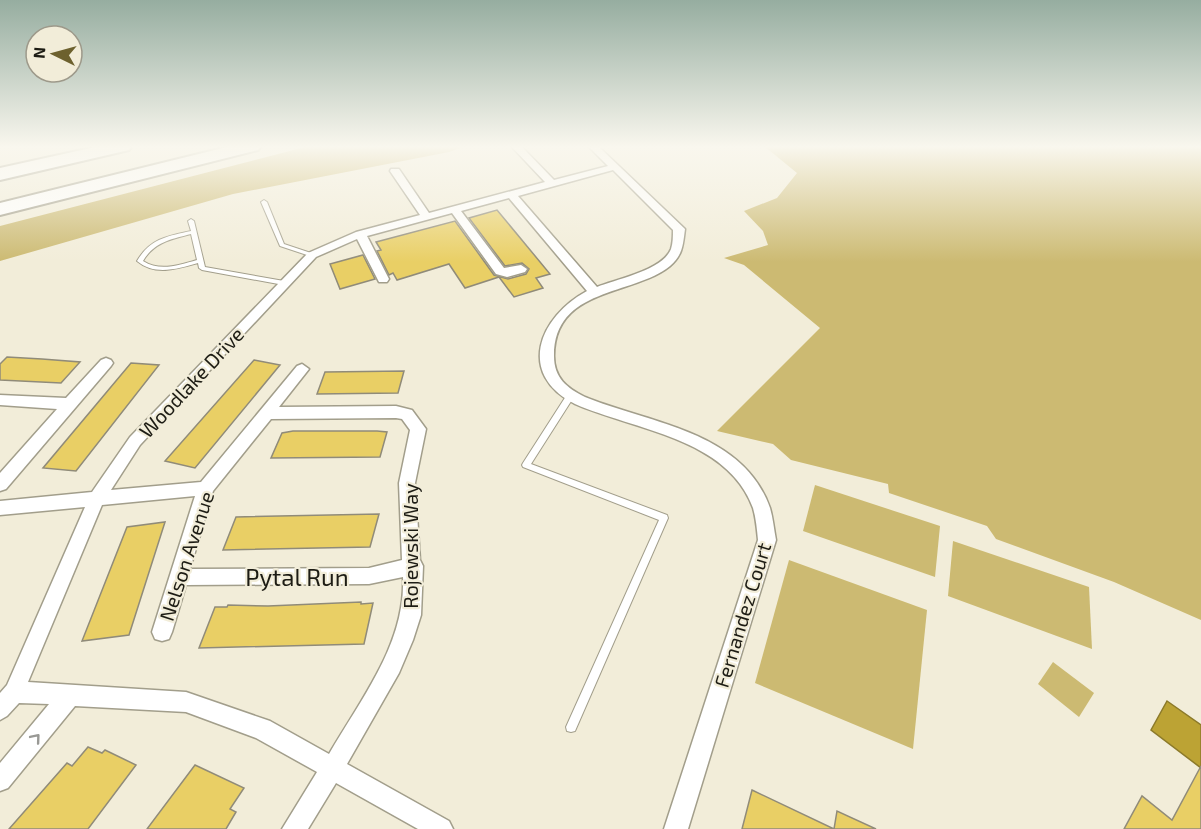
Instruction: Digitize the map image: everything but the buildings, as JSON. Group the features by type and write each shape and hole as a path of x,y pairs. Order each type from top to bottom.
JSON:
{"highway":[{"path":"0,191 27,185"},
{"path":"0,209 97,185"}],"street":[{"path":"404,185 425,215"},
{"name":"Woodlake Drive","path":"0,709 14,692 97,498 135,441 312,255 330,245 360,234 546,185"},
{"name":"Fernandez Court","path":"633,185 679,229 677,250 665,264 594,291 564,312 548,341 550,375 571,395 584,403 702,443 720,454 749,482 760,499 766,519 767,540 676,829"},
{"path":"510,194 594,291"},
{"path":"454,208 500,271 507,273 521,269"},
{"path":"360,234 383,279"},
{"path":"0,484 106,363"},
{"name":"Nelson Avenue","path":"162,632 206,488 302,369"},
{"path":"0,399 70,404"},
{"name":"Rojewski Way","path":"267,413 396,412 407,414 418,429 407,483 414,566 411,615 404,640 392,666 333,768 294,829"},
{"path":"0,508 206,488"},
{"name":"Pytal Run","path":"178,577 369,576 414,566"},
{"path":"14,692 186,702 262,729 441,829"},
{"path":"0,780 71,695"}],"lane":[{"path":"264,202 282,245 312,255"},
{"path":"191,221 202,268 284,283"},
{"path":"194,232 165,238 153,244 144,252 140,261 148,268 167,269 200,261"},
{"path":"571,395 526,465 664,518 571,727"}],"shaded area":[{"path":"160,185 281,185 233,194 0,261 0,226"},
{"path":"788,185 1201,185 1201,620 1114,582 996,539 987,526 889,493 888,484 791,460 773,444 717,431 820,328 744,265 724,258 768,245 763,231 744,211 777,198"},
{"path":"815,485 940,526 935,577 803,531"},
{"path":"953,541 1089,587 1092,649 948,596"},
{"path":"789,560 927,610 913,749 755,683"},
{"path":"1053,662 1094,693 1079,717 1038,684"},
{"path":"1167,701 1201,725 1201,768 1151,730"}]}
